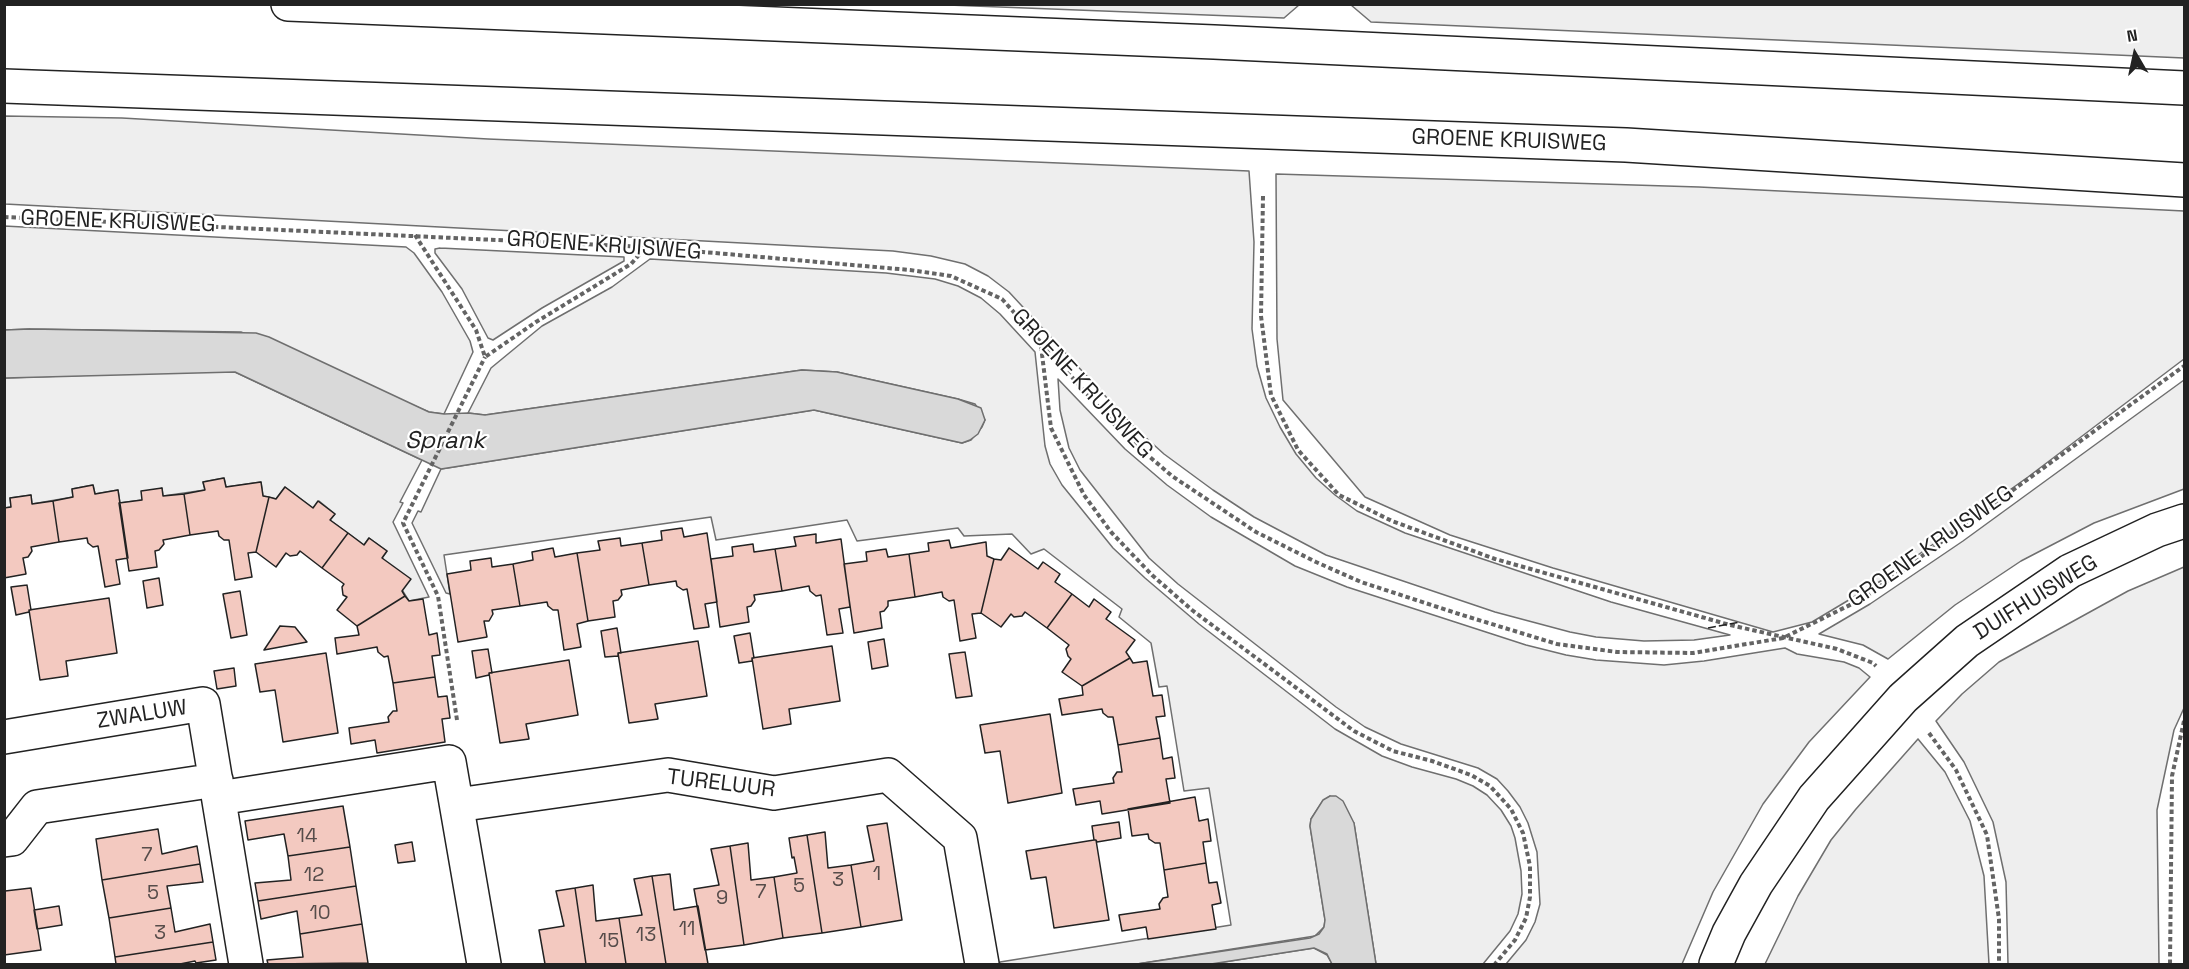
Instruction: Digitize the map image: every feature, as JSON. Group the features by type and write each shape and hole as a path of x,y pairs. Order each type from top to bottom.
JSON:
{"main road":[{"path":"288,4 1226,43 2184,88"},
{"name":"GROENE KRUISWEG","path":"4,86 1626,145 2184,180"},
{"name":"DUIFHUISWEG","path":"1716,964 1729,933 1756,884 1814,798 1904,698 1967,641 2070,571 2157,530 2184,521"},
{"name":"ZWALUW","path":"4,737 203,704 246,964"},
{"path":"4,840 12,839 37,807 449,762 484,964"},
{"name":"TURELUUR","path":"457,805 668,775 774,793 888,775 960,838 982,964"}],"path":[{"path":"1263,196 1261,316 1271,395 1298,450 1339,495 1392,521 1495,559 1730,626 1837,650 1873,663 1904,698 1956,770 1987,835 1999,919 1999,964"},
{"name":"GROENE KRUISWEG","path":"4,218 646,247 910,270 951,276 1002,299 1122,433 1172,476 1256,532 1361,582 1557,644 1617,652 1693,653 1783,638 1864,598 2184,366"},
{"path":"415,235 476,330 485,357"},
{"path":"449,762 462,749 438,596 403,523 485,357 536,322 632,264 646,247"},
{"path":"1041,343 1051,429 1084,495 1111,532 1152,574 1192,610 1354,731 1393,751 1432,761 1471,775 1490,786 1511,809 1523,832 1530,866 1530,897 1526,918 1515,940 1495,964"},
{"path":"2170,964 2172,776 2184,721"}],"shaded area":[{"path":"1299,4 1284,18 948,5"},
{"path":"1351,5 2184,5 2184,58 1371,22"},
{"path":"4,116 122,118 488,139 1249,171 1254,242 1252,329 1257,366 1266,398 1280,427 1296,454 1316,478 1357,511 1405,533 1611,602 1730,635 1694,640 1644,641 1596,637 1570,632 1495,612 1326,555 1254,517 1164,454 1133,426 1009,292 988,276 965,264 931,256 893,251 5,204"},
{"path":"1276,174 1699,187 2184,211 2184,359 2028,477 1884,579 1812,622 1773,632 1553,568 1450,535 1365,497 1283,400 1277,339"},
{"path":"4,226 406,247 414,253 442,292 470,341 473,352 444,414 429,412 241,332 5,330"},
{"path":"435,249 624,257 624,261 542,308 493,340 488,338 462,289 435,253"},
{"path":"650,259 886,273 935,279 958,286 981,298 1000,314 1035,352 1045,446 1050,464 1062,485 1113,548 1199,624 1335,729 1382,756 1473,786 1487,795 1501,810 1515,838 1521,871 1522,894 1518,914 1510,931 1483,964 1376,964 1354,823 1330,796 1323,801 1311,819 1310,826 1325,920 1324,927 1315,936 1137,964 1000,964 1000,962 1231,925 1209,788 1184,791 1167,686 1159,687 1151,643 1119,617 1122,609 1044,549 1031,554 1012,534 964,536 958,528 857,541 847,520 716,540 711,517 444,555 450,594 446,593 412,523 418,511 421,512 441,469 814,410 962,443 971,440 982,427 985,420 975,404 837,372 802,370 485,415 468,413 491,368 542,326 612,287"},
{"path":"235,372 422,460 400,502 403,503 393,522 429,597 409,601 382,558 387,551 369,538 364,545 330,520 335,514 319,501 313,508 285,487 276,499 263,496 261,482 226,487 224,478 203,482 205,490 163,496 162,488 142,500 120,503 118,490 95,494 93,485 72,489 73,497 32,504 31,495 10,498 11,507 5,508 5,378"},
{"path":"1058,379 1125,449 1167,485 1211,517 1295,566 1347,587 1526,645 1566,655 1596,660 1664,665 1785,648 1797,654 1844,662 1859,668 1870,677 1809,742 1763,804 1713,892 1682,964 1506,964 1526,940 1535,922 1540,904 1537,852 1528,823 1508,791 1497,779 1478,768 1401,744 1365,727 1178,584 1149,558 1080,470 1069,448 1060,410"},
{"path":"2184,380 2184,489 2094,523 2021,561 1955,605 1888,659 1863,645 1819,634 1870,604 1963,541"},
{"path":"2184,567 2184,708 2174,730 2157,810 2159,964 2008,964 2006,882 1993,822 1964,762 1936,721 1962,694 1999,662 2128,591"},
{"path":"1918,739 1945,772 1970,821 1984,876 1989,964 1765,964 1798,896 1831,840"},
{"path":"1314,948 1327,955 1332,964 1211,964"}],"water":[{"name":"Sprank","path":"5,330 256,333 429,412 444,414 485,415 802,370 837,372 958,399 981,408 985,420 978,434 962,443 814,410 441,469 235,372 5,378"},
{"path":"1336,796 1343,801 1354,823 1376,964 1332,964 1327,954 1314,948 1211,964 1137,964 1310,938 1319,934 1324,927 1325,920 1310,826 1311,819 1323,800"}],"building":[{"path":"224,478 226,487 261,482 263,496 269,497 256,552 248,553 252,577 235,580 229,540 224,540 219,536 218,531 190,535 184,494 205,490 203,482"},
{"path":"93,485 95,494 118,490 128,558 116,560 120,584 105,587 98,546 93,547 88,543 87,538 59,542 53,501 73,497 72,489"},
{"path":"285,487 313,508 318,501 335,514 330,520 348,533 322,568 300,551 297,555 290,556 286,553 276,567 256,552 269,497 276,499"},
{"path":"162,488 163,496 184,494 190,535 163,540 164,544 155,551 157,567 129,571 119,503 142,500 141,491"},
{"path":"31,495 32,504 53,501 59,542 31,547 32,551 28,557 23,558 26,574 4,578 4,508 11,507 10,498"},
{"path":"682,528 684,537 707,533 717,602 705,604 709,627 694,629 687,589 683,590 677,586 676,581 649,585 642,543 662,540 661,531"},
{"path":"348,533 364,545 369,538 387,551 382,558 411,579 402,591 405,596 357,626 337,610 347,597 343,595 344,584 322,568"},
{"path":"816,534 816,543 841,539 850,607 839,609 843,633 827,635 821,595 816,596 810,591 809,586 782,591 775,549 796,546 794,537"},
{"path":"620,538 621,546 642,543 649,585 621,590 622,595 618,600 613,601 615,617 588,621 577,553 600,550 598,541"},
{"path":"949,540 951,548 986,542 987,556 994,559 981,613 972,614 976,638 960,641 954,600 949,601 943,597 942,592 915,597 909,554 929,551 928,543"},
{"path":"753,544 754,552 775,549 782,591 754,595 755,600 751,606 747,607 749,622 720,627 711,559 733,556 732,547"},
{"path":"553,548 555,557 577,553 588,621 577,624 581,647 564,650 558,610 553,610 547,602 520,606 513,564 533,560 532,552"},
{"path":"1009,548 1038,569 1043,562 1060,574 1055,582 1072,594 1047,628 1025,612 1022,616 1014,617 1011,614 1001,627 981,613 994,559 1001,560"},
{"path":"886,549 888,557 909,554 915,597 888,601 888,606 880,612 882,628 854,633 844,564 867,561 866,552"},
{"path":"491,558 492,567 513,564 520,606 492,610 493,614 489,621 484,621 487,637 458,642 447,574 471,570 470,561"},
{"path":"159,578 163,605 147,608 143,581"},
{"path":"27,585 31,610 16,615 11,587"},
{"path":"240,591 247,635 231,638 223,594"},
{"path":"1072,594 1089,607 1094,599 1111,612 1106,619 1135,640 1126,652 1130,658 1082,686 1062,672 1071,659 1066,649 1069,645 1047,628"},
{"path":"405,596 409,601 423,599 429,635 437,633 440,655 432,656 435,677 393,683 388,656 384,657 378,652 377,647 337,654 335,638 359,635 357,626"},
{"path":"109,598 117,653 66,661 68,676 40,680 29,610"},
{"path":"280,626 295,627 307,642 264,650"},
{"path":"617,628 621,653 618,653 618,656 605,657 601,631"},
{"path":"750,633 754,658 752,661 739,663 734,636"},
{"path":"884,639 888,666 872,669 868,642"},
{"path":"698,641 707,696 655,704 658,719 629,723 618,653"},
{"path":"832,646 840,701 789,709 791,724 763,729 752,658"},
{"path":"488,649 492,673 476,678 472,651"},
{"path":"965,652 972,696 956,698 949,654"},
{"path":"326,653 338,733 283,742 275,690 260,692 255,664"},
{"path":"1130,658 1133,663 1147,661 1153,696 1162,695 1165,716 1156,717 1160,738 1118,745 1113,717 1108,717 1102,709 1062,715 1059,699 1083,695 1082,686"},
{"path":"569,660 578,715 526,724 529,739 500,743 489,673"},
{"path":"234,668 236,686 217,689 214,671"},
{"path":"435,677 438,697 447,696 450,718 442,719 445,742 377,753 375,740 351,744 349,728 389,722 388,717 393,711 397,711 393,683"},
{"path":"1050,714 1062,793 1008,803 1000,751 985,753 980,725"},
{"path":"1160,738 1163,759 1172,757 1175,778 1166,779 1170,803 1102,814 1100,801 1076,805 1073,789 1114,783 1113,778 1117,772 1122,772 1118,745"},
{"path":"1195,797 1199,821 1208,819 1211,841 1203,842 1206,863 1164,870 1160,843 1149,839 1148,834 1132,836 1128,809"},
{"path":"343,806 350,847 288,856 284,834 248,840 245,821"},
{"path":"1119,822 1121,838 1097,842 1094,840 1092,826"},
{"path":"887,823 902,920 861,927 851,865 874,861 867,826"},
{"path":"158,829 162,854 197,846 200,864 102,880 96,839"},
{"path":"825,832 828,868 851,865 861,927 822,933 807,835"},
{"path":"807,835 822,933 783,938 774,877 797,873 789,838"},
{"path":"1096,840 1109,920 1054,928 1046,877 1031,879 1026,851"},
{"path":"412,842 415,861 398,863 395,845"},
{"path":"748,843 751,880 774,877 783,938 744,945 730,846"},
{"path":"730,846 744,945 705,950 694,889 719,885 711,849"},
{"path":"350,847 356,886 258,901 255,883 291,880 288,856"},
{"path":"1206,863 1209,883 1217,882 1221,903 1212,905 1216,929 1148,939 1146,927 1122,931 1119,915 1160,909 1159,904 1163,898 1168,897 1164,870"},
{"path":"200,864 203,882 167,886 171,908 109,918 102,880"},
{"path":"670,874 674,910 698,906 708,964 666,964 652,876"},
{"path":"652,876 666,964 626,964 619,918 642,915 634,879"},
{"path":"4,885 5,891 31,888 41,950 4,955"},
{"path":"593,885 596,921 619,918 626,964 586,964 575,888"},
{"path":"356,886 362,924 300,934 297,911 261,919 258,901"},
{"path":"575,888 586,964 545,964 539,930 564,926 556,891"},
{"path":"59,906 62,925 37,929 34,910"},
{"path":"171,908 175,932 210,924 213,942 115,957 109,918"},
{"path":"362,924 368,963 268,964 267,960 303,957 300,934"},
{"path":"213,942 216,960 180,964 116,964 115,957"}],"fence":[{"path":"1708,628 1740,622"}]}
